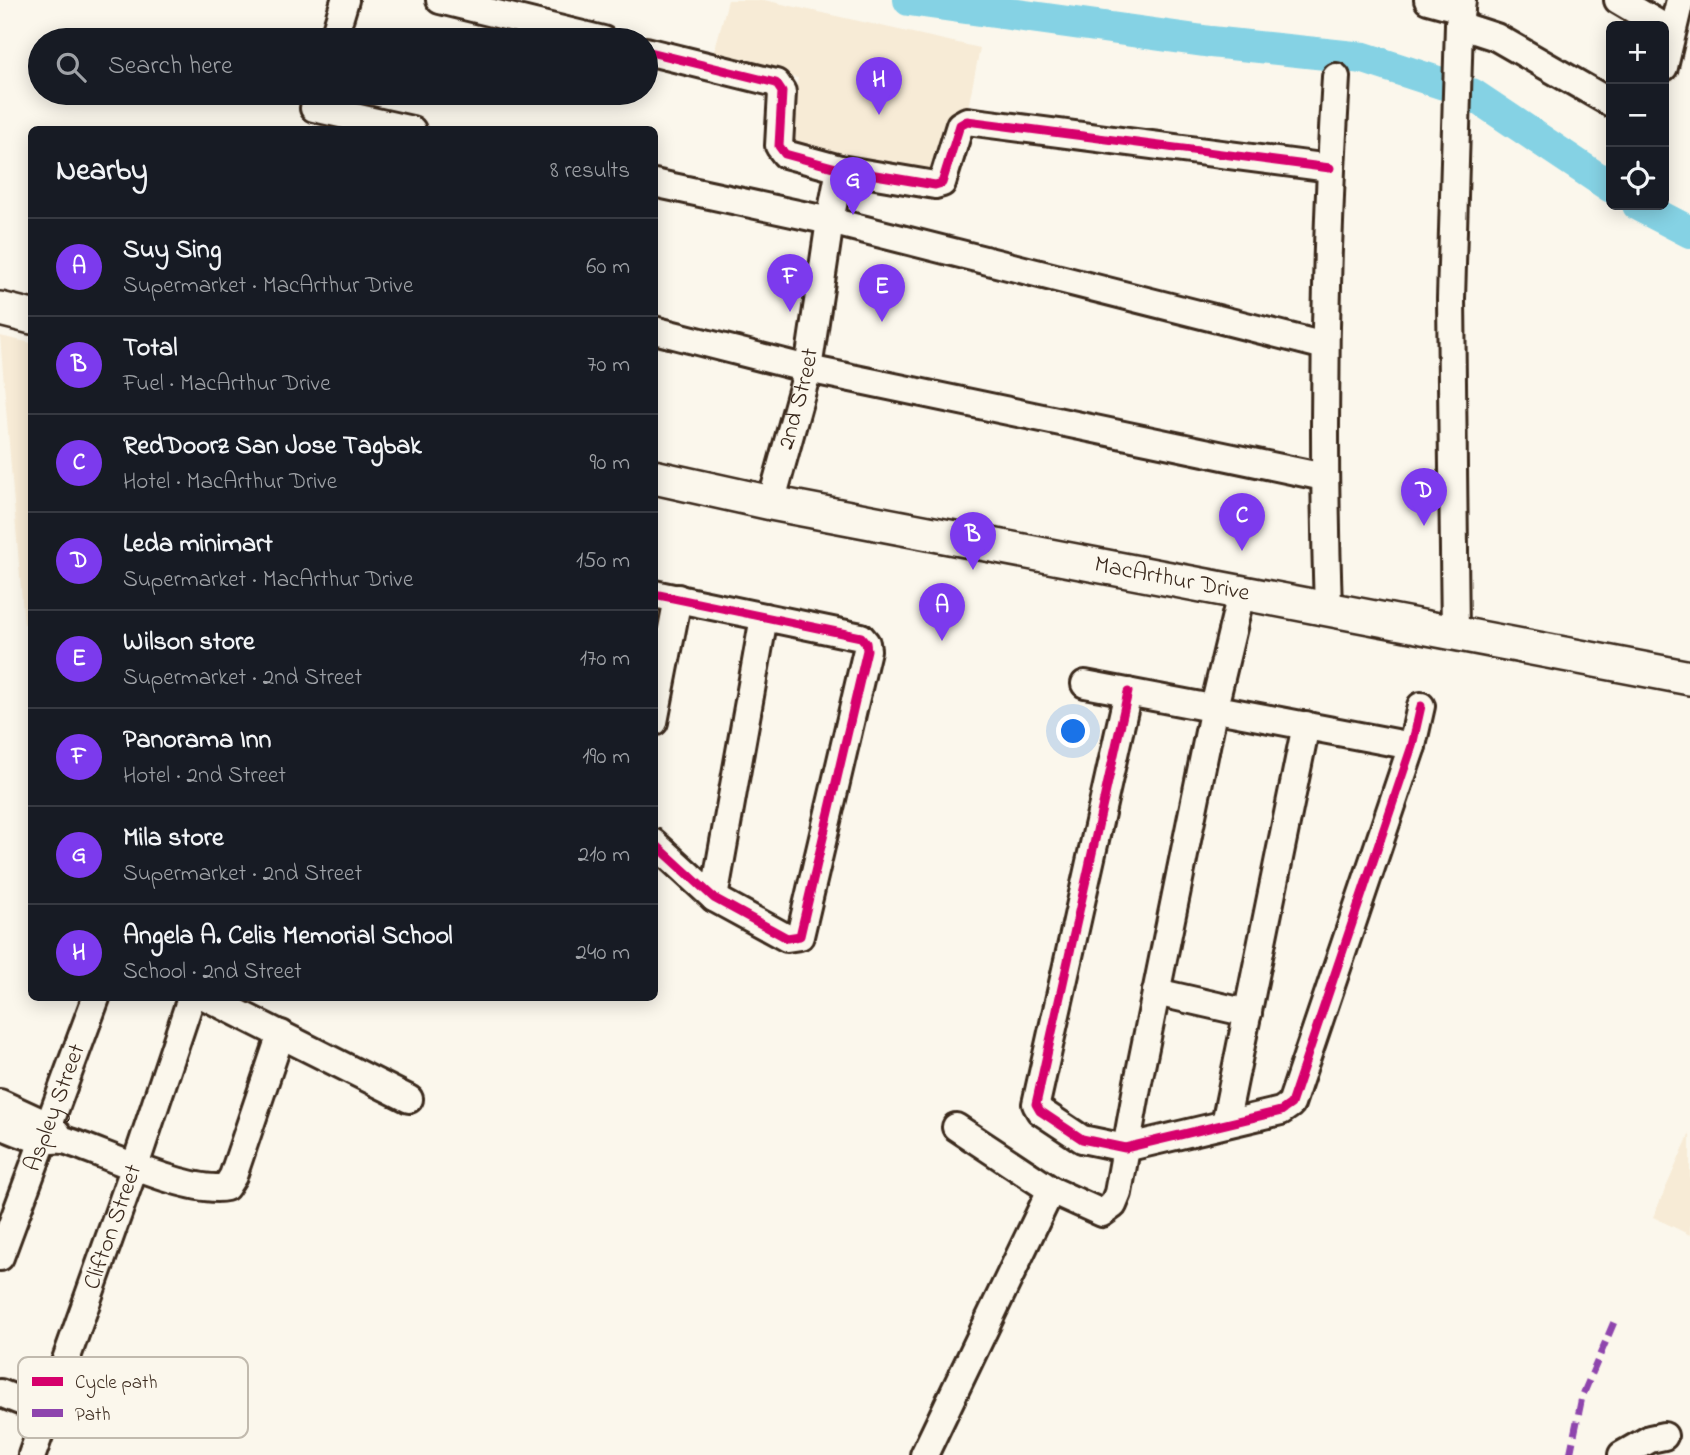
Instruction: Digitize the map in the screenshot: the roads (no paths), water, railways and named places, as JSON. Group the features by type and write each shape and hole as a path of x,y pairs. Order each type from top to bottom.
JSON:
{"main road":[{"path":"0,309 28,316"},
{"path":"0,330 28,337"},
{"name":"MacArthur Drive","path":"658,478 771,503 1690,678"}],"street":[{"path":"337,28 345,0"},
{"path":"440,0 554,28"},
{"path":"1428,0 1461,12 1496,37 1606,100"},
{"path":"1618,0 1652,21"},
{"path":"1669,21 1680,0"},
{"path":"1455,634 1451,299 1461,12"},
{"path":"658,54 776,83 782,92 781,151 785,155 840,169 935,185 943,183 960,125 967,121 1330,168"},
{"path":"1328,609 1324,477 1325,346 1330,168 1336,77"},
{"path":"314,110 392,126"},
{"name":"2nd Street","path":"771,503 808,369 840,169"},
{"path":"658,184 830,221 1325,346"},
{"path":"658,331 808,369 1324,477"},
{"path":"956,1127 1051,1190 1102,1213 1109,1210 1118,1193 1214,707 1241,594"},
{"path":"658,680 666,596 861,637 866,643 867,650 800,936 787,938 714,898 658,847"},
{"path":"714,898 764,617"},
{"path":"1084,684 1412,746"},
{"path":"1128,692 1036,1104 1040,1111 1082,1139 1125,1148 1281,1111 1292,1104 1412,746 1421,706"},
{"path":"1225,1124 1306,725"},
{"path":"1156,992 1248,1013"},
{"name":"Aspley Street","path":"0,1257 53,1135 95,1001"},
{"name":"Clifton Street","path":"67,1357 190,1001"},
{"path":"214,1001 409,1099"},
{"path":"0,1125 53,1135 199,1187 226,1187 233,1176 281,1034"},
{"path":"0,1103 53,1135"},
{"path":"925,1455 1051,1190"},
{"path":"0,1393 18,1400"},
{"path":"1622,1455 1650,1439 1664,1436"},
{"name":"Clifton Street","path":"32,1455 38,1438"}],"waterway":[{"path":"909,0 1211,42 1364,58 1444,84"},
{"path":"1472,94 1606,184"},
{"path":"1648,210 1690,232"}],"place":[{"name":"Angela A. Celis Memorial School","path":"879,115"},
{"name":"Mila store","path":"853,215"},
{"name":"Panorama Inn","path":"790,312"},
{"name":"Wilson store","path":"882,322"},
{"name":"Leda minimart","path":"1424,526"},
{"name":"RedDoorz San Jose Tagbak","path":"1242,551"},
{"name":"Total","path":"973,570"},
{"name":"Suy Sing","path":"942,641"}]}
